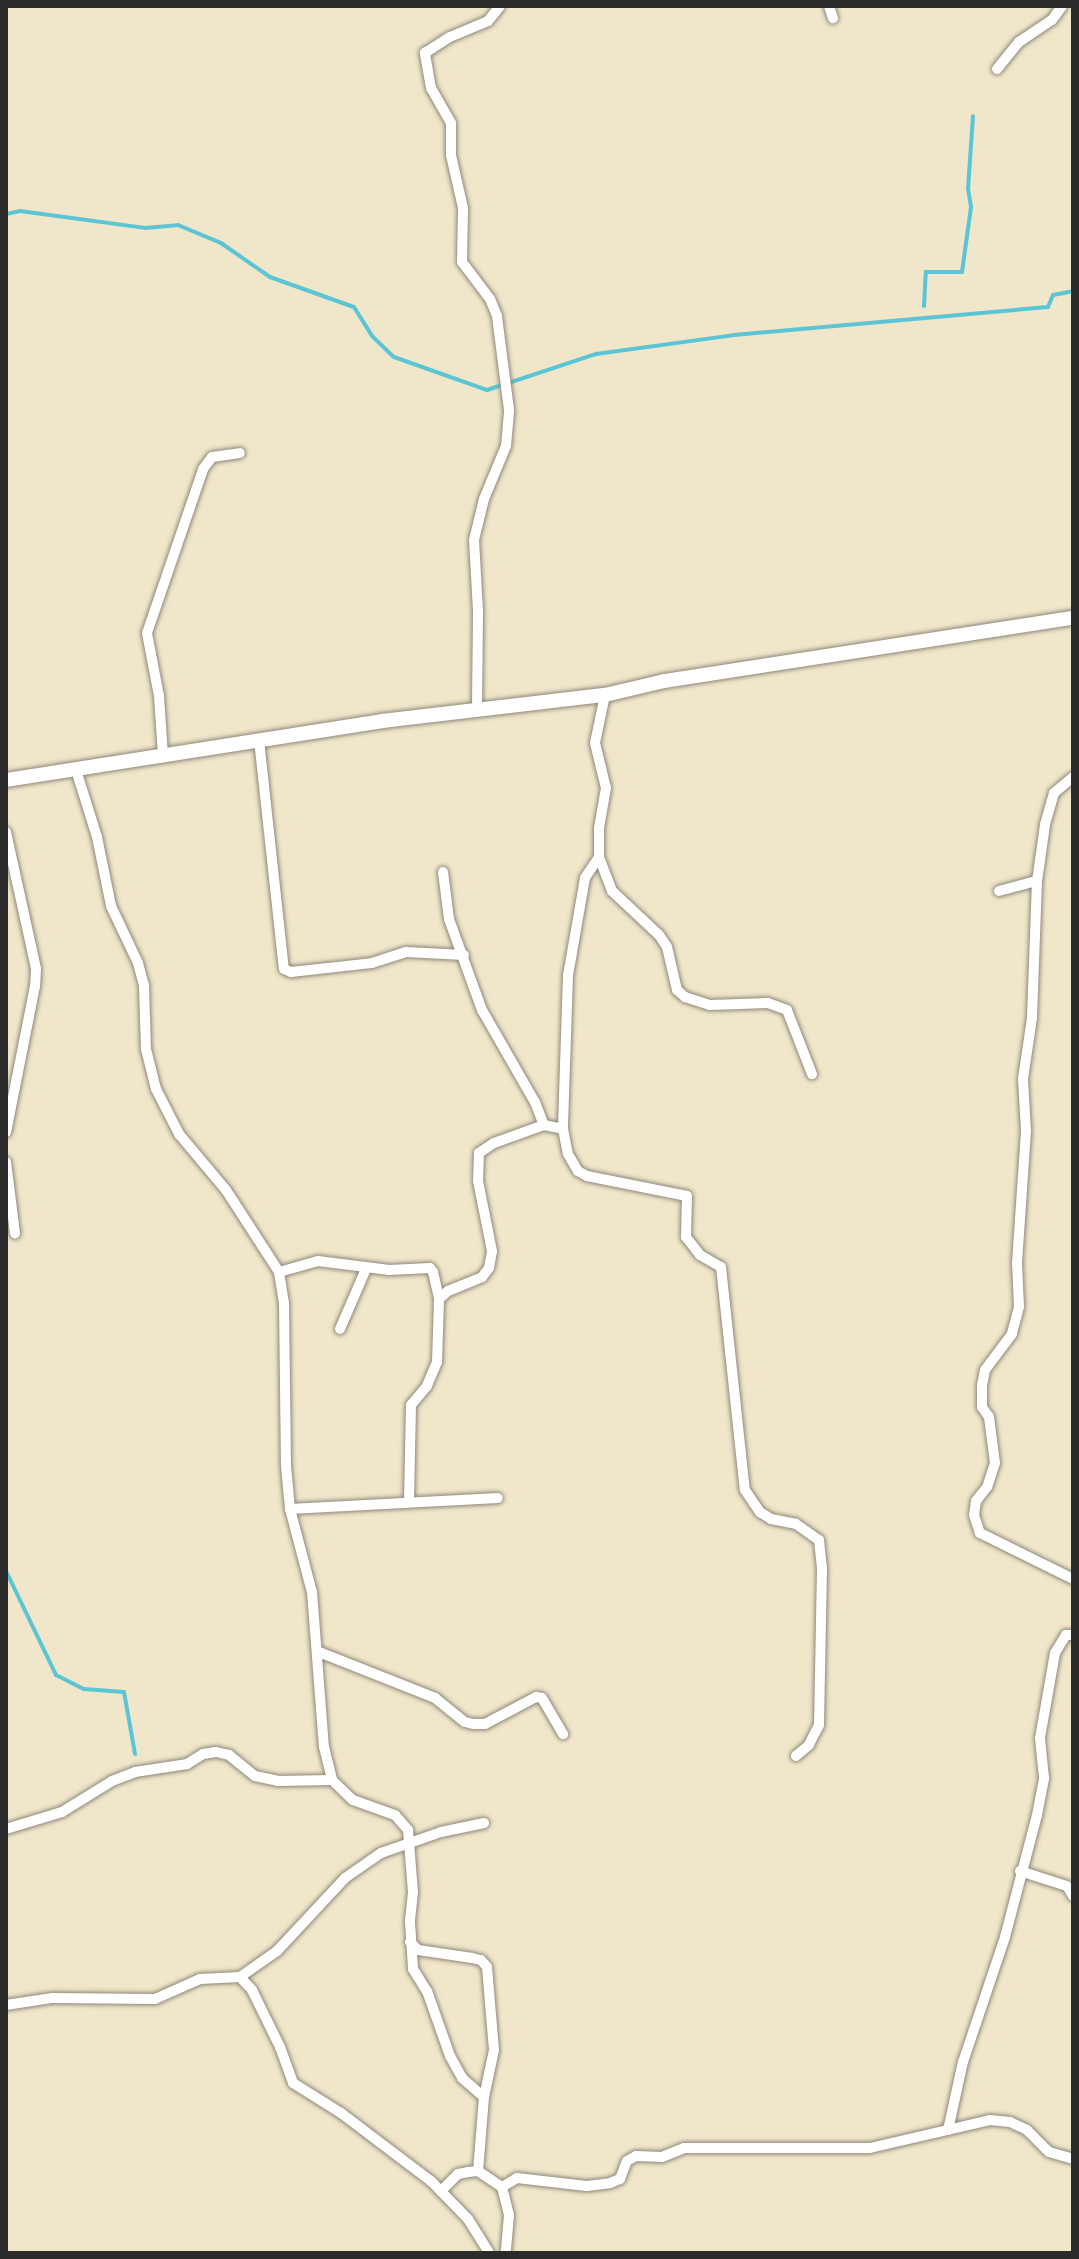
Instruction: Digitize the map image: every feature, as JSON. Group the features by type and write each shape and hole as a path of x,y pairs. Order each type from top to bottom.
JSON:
{"street":[{"path":"477,708 478,611 474,540 484,499 506,446 509,410 497,316 490,299 462,262 463,208 451,155 451,123 431,88 425,53 450,37 488,21 500,6"},
{"path":"829,6 833,18"},
{"path":"997,69 1019,42 1052,20 1062,6"},
{"path":"163,755 159,696 147,633 203,469 212,457 240,453"},
{"path":"6,780 477,708 605,695 664,681 1073,618"},
{"path":"605,695 595,743 606,788 599,828 599,857 612,891 649,924 667,947 677,990 691,1000 710,1005 768,1003 782,1006 791,1015 812,1074"},
{"path":"259,740 284,969 291,972 372,963 406,952 464,955"},
{"path":"76,770 85,791 111,906 138,963 144,986 146,1049 156,1089 179,1134 226,1190 279,1272 284,1303 286,1466 290,1509 312,1592 324,1747 332,1780 353,1800 395,1815 408,1830 413,1892 410,1942 413,1969 427,1991 450,2056 462,2078 484,2097"},
{"path":"1073,777 1050,801 1037,881 1032,1018 1022,1091 1026,1131 1017,1263 1019,1307 1012,1334 985,1370 982,1407 989,1417 995,1463 987,1487 976,1501 974,1515 980,1533 1073,1579"},
{"path":"6,832 36,969 6,1132"},
{"path":"599,857 585,878 572,940 565,1018 563,1129 568,1154 578,1171 587,1176 687,1196 686,1237 700,1255 721,1267 745,1490 760,1512 771,1519 796,1524 819,1540 822,1569 819,1725 809,1745 796,1756"},
{"path":"443,872 444,903 493,1032 535,1102 544,1125"},
{"path":"999,891 1037,881"},
{"path":"439,1299 448,1291 482,1277 489,1268 492,1251 478,1181 479,1153 494,1143 544,1125 563,1129"},
{"path":"6,1162 15,1233"},
{"path":"279,1272 318,1261 366,1269 430,1268 439,1299 437,1362 427,1386 411,1405 409,1502"},
{"path":"340,1329 366,1269"},
{"path":"290,1509 498,1498"},
{"path":"948,2130 974,2025 1005,1937 1044,1778 1040,1738 1055,1653 1066,1635 1073,1635"},
{"path":"319,1652 435,1698 465,1722 474,1724 485,1724 536,1697 542,1698 563,1734"},
{"path":"6,1829 62,1812 112,1781 135,1772 187,1764 203,1754 216,1752 229,1755 255,1776 278,1781 332,1780"},
{"path":"6,2005 52,1998 155,1999 200,1979 240,1977 277,1951 345,1878 381,1853 484,1823"},
{"path":"1020,1871 1067,1886 1073,1896"},
{"path":"410,1942 418,1950 481,1960 487,1967 494,2050 484,2097 478,2171"},
{"path":"240,1977 252,1990 280,2047 293,2083 341,2113 441,2191 468,2219 489,2253"},
{"path":"502,2187 517,2178 587,2186 610,2183 620,2179 627,2161 636,2156 662,2157 684,2148 870,2148 990,2120 1010,2122 1027,2130 1049,2152 1073,2159"},
{"path":"441,2191 458,2174 478,2171 502,2187 509,2215 506,2253"}],"waterway":[{"path":"924,306 926,272 962,272 971,207 968,189 973,116"},
{"path":"6,214 20,211 145,228 178,225 221,243 270,277 354,307 372,336 394,357 487,390 596,354 734,335 1048,307 1053,295 1073,291"},
{"path":"6,1571 56,1675 84,1689 124,1692 135,1754"}]}
